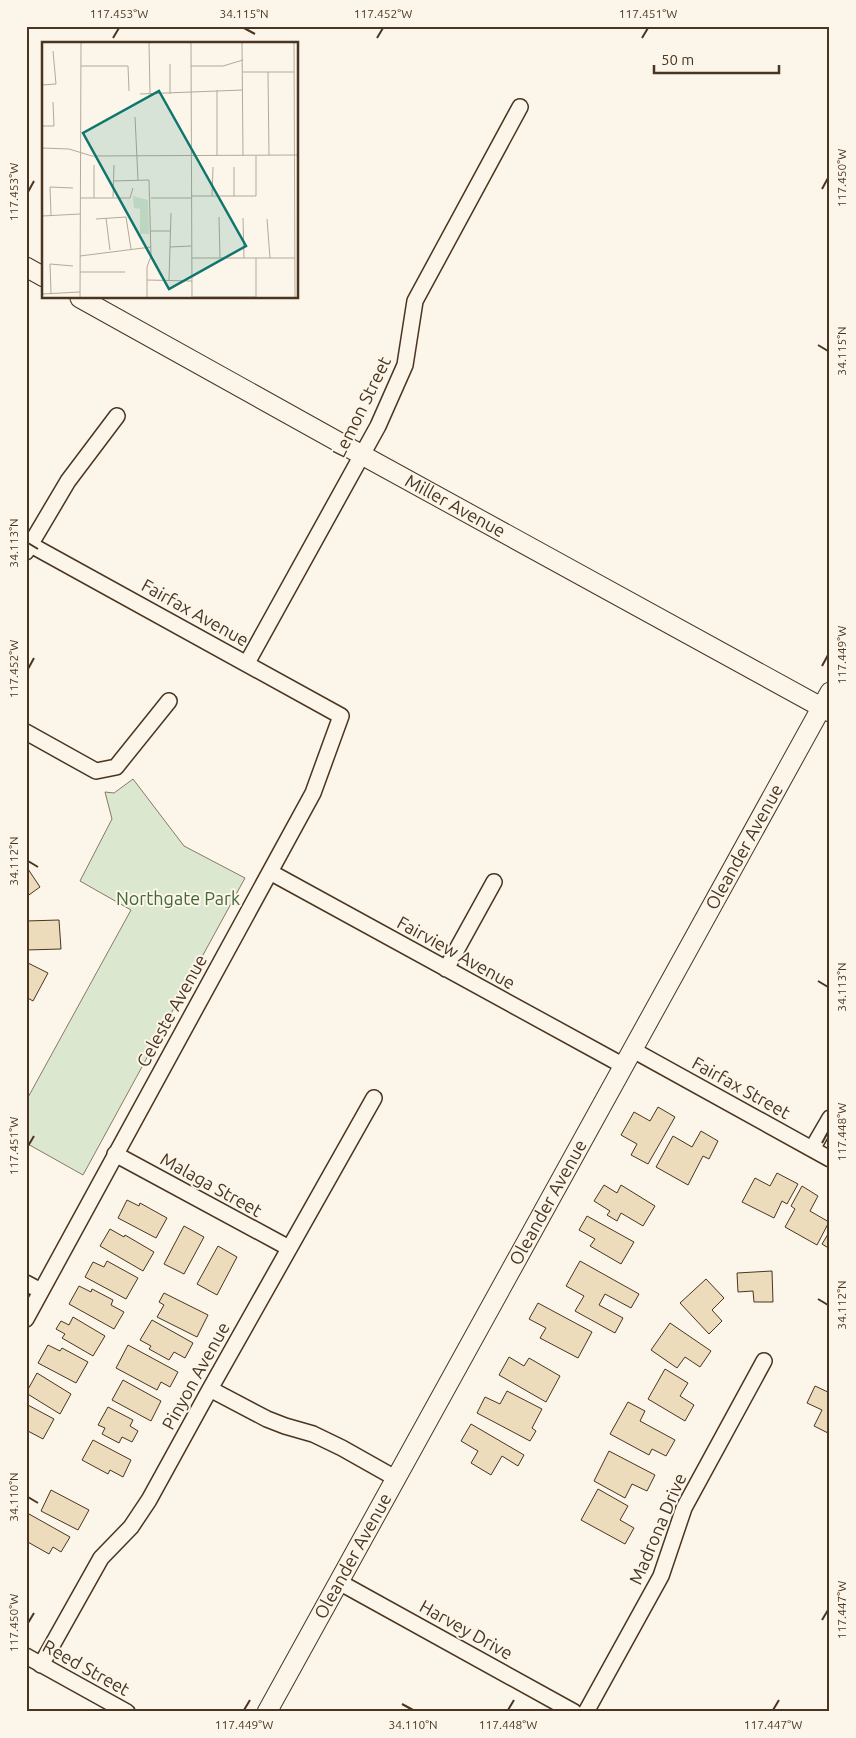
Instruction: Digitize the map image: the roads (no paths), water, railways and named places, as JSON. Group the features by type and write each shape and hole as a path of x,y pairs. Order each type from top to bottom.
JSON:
{"street":[{"name":"Lemon Street","path":"247,663 378,426 406,365 415,301 520,108"},
{"path":"26,267 42,276"},
{"name":"Miller Avenue","path":"82,299 362,455 827,704"},
{"path":"28,549 68,481 117,416"},
{"name":"Fairfax Avenue","path":"28,549 247,663 341,716"},
{"path":"26,732 96,771 116,767 169,701"},
{"name":"Oleander Avenue","path":"267,1712 624,1066 827,704"},
{"name":"Celeste Avenue","path":"26,1319 313,793 341,716"},
{"name":"Fairview Avenue","path":"270,872 624,1066"},
{"path":"446,970 494,882"},
{"name":"Fairfax Street","path":"633,1050 830,1159"},
{"name":"Pinyon Avenue","path":"41,1665 102,1558 131,1527 149,1500 374,1098"},
{"path":"812,1150 830,1118"},
{"name":"Malaga Street","path":"115,1154 289,1248"},
{"path":"26,1283 41,1291"},
{"name":"Madrona Drive","path":"586,1712 661,1576 684,1508 764,1361"},
{"path":"210,1389 267,1419 313,1434 397,1479"},
{"name":"Harvey Drive","path":"339,1582 574,1712"},
{"name":"Reed Street","path":"26,1656 127,1712"}],"park label":[{"name":"Northgate Park","path":"178,899"}]}
